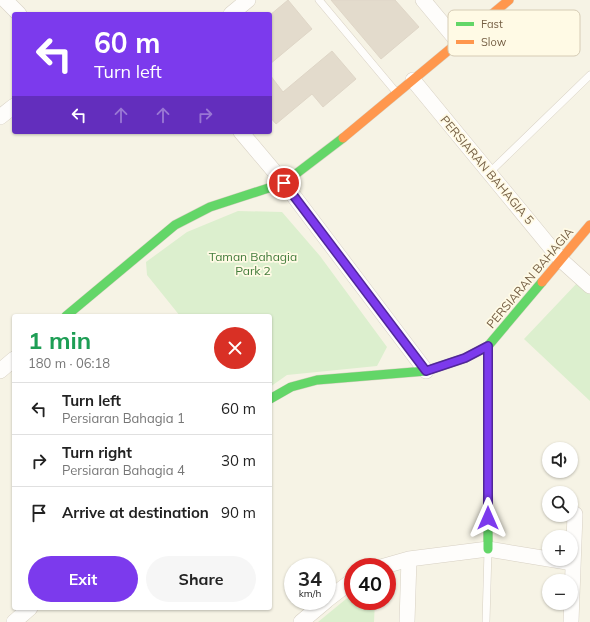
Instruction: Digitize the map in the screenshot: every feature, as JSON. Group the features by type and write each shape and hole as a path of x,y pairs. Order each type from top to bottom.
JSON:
{"street":[{"path":"233,12 248,0"},
{"path":"423,0 448,30"},
{"path":"497,10 509,0"},
{"path":"68,314 175,224 210,207 284,183 332,147 448,50"},
{"name":"PERSIARAN BAHAGIA 5","path":"412,80 490,172 561,260 590,286"},
{"path":"0,117 12,108"},
{"path":"243,134 284,183 426,371"},
{"name":"PERSIARAN BAHAGIA","path":"488,346 590,225"},
{"path":"272,399 291,387 318,380 426,371 465,358 488,346 488,549"},
{"path":"0,371 12,361"},
{"path":"396,563 409,559 488,549 542,558"},
{"path":"407,622 409,559"},
{"path":"571,622 573,566"},
{"path":"336,593 344,587"},
{"path":"14,622 28,610"},
{"path":"301,622 315,610"}],"lane":[{"path":"319,0 397,93"},
{"path":"490,172 590,75"},
{"path":"486,622 488,549"}],"green space":[{"name":"Taman Bahagia Park 2","path":"238,211 282,212 320,256 387,347 377,366 287,375 272,386 272,314 178,314 147,275 146,262 187,232"},
{"path":"578,282 590,294 590,401 524,339"},
{"path":"344,601 344,610 375,610 374,622 318,622 333,610 336,610 336,607"}],"building":[{"path":"288,0 312,29 272,62 272,13"},
{"path":"331,0 395,0 419,27 381,59"},
{"path":"332,51 356,79 323,107 312,94 276,124 272,119 272,78 283,92"}],"traffic: fast":[{"path":"68,314 175,225 210,207 284,183 343,138"},
{"path":"272,398 291,387 317,380 426,371 465,358 488,346 542,282"},
{"path":"488,346 488,549"}],"traffic: slow":[{"path":"497,10 509,0"},
{"path":"343,138 448,51"},
{"path":"542,282 590,225"}],"route":[{"path":"284,183 426,371 465,358 488,346 488,518"}]}
